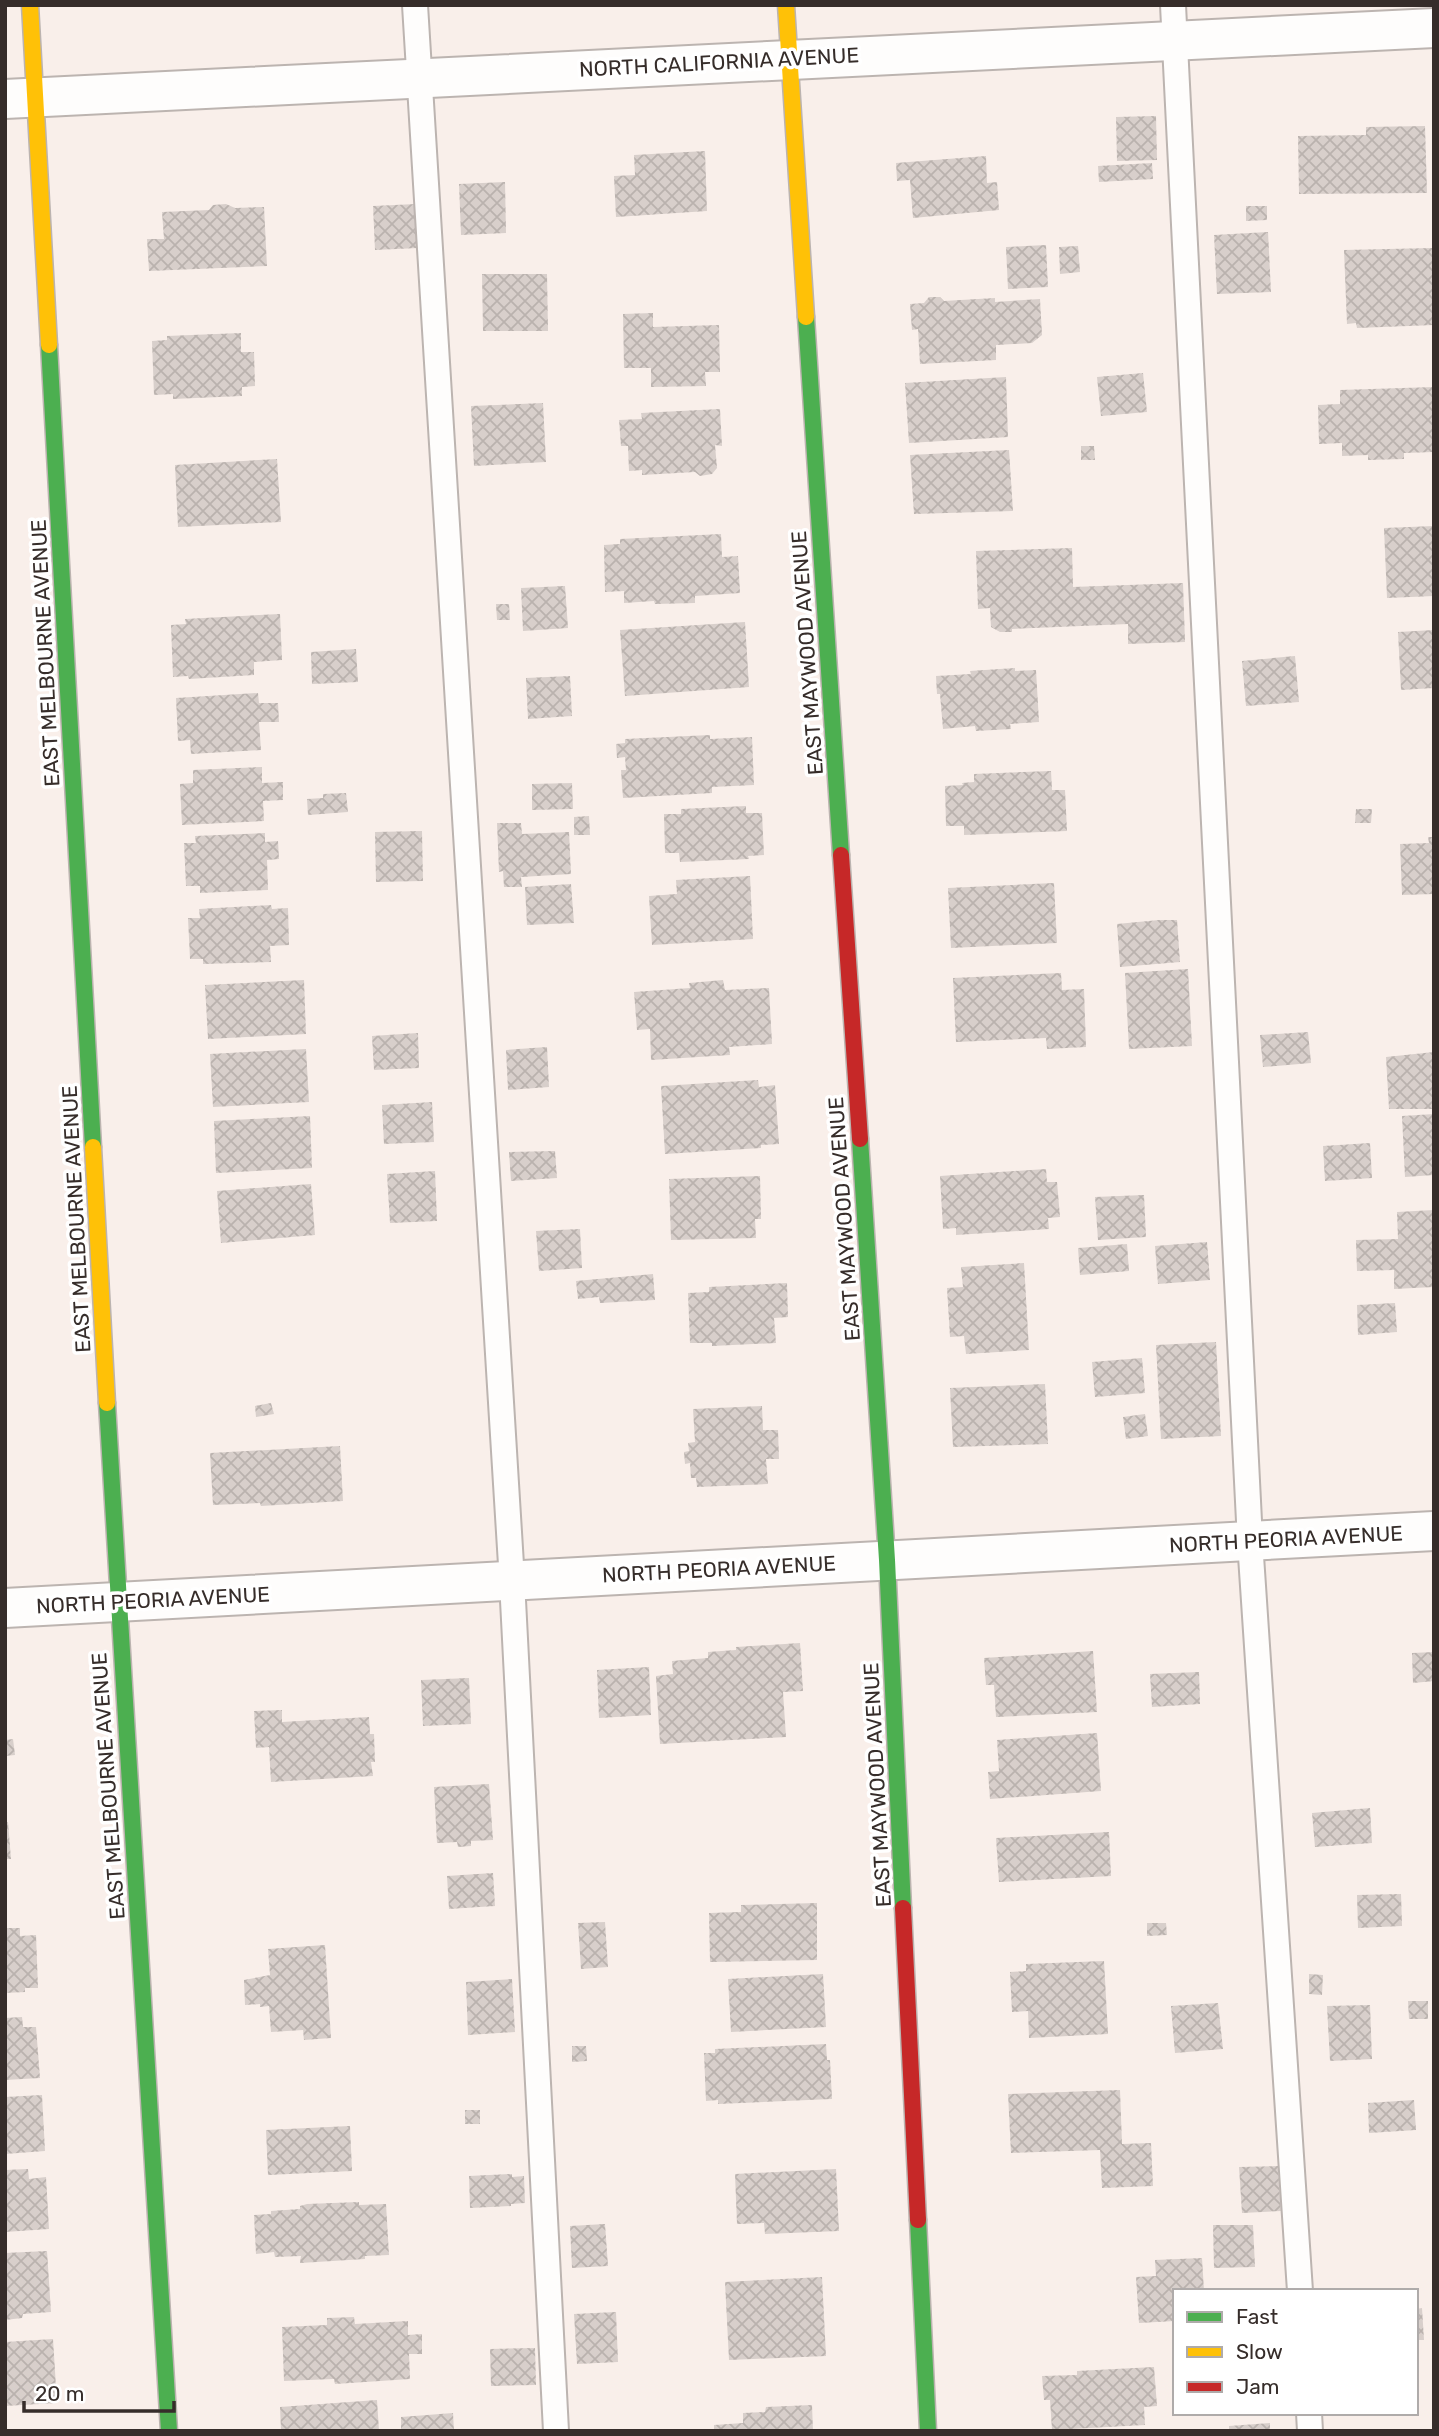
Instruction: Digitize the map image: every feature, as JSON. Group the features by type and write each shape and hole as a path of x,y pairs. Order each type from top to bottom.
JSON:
{"street":[{"name":"EAST MELBOURNE AVENUE","path":"30,5 20,98 169,2431"},
{"name":"EAST MAYWOOD AVENUE","path":"786,5 887,1560 928,2431"},
{"name":"NORTH CALIFORNIA AVENUE","path":"20,98 789,59 1175,23 1434,28"},
{"name":"NORTH PEORIA AVENUE","path":"5,1608 1434,1531"}],"lane":[{"path":"415,5 512,1581 556,2431"},
{"path":"1175,23 1250,1541 1300,2289"}],"building":[{"path":"1156,116 1157,160 1117,161 1116,117"},
{"path":"1425,126 1427,193 1299,194 1298,136 1366,135 1366,127"},
{"path":"705,151 707,211 616,217 614,176 635,175 634,155"},
{"path":"986,156 987,183 997,182 999,210 913,218 910,180 897,181 896,163"},
{"path":"1152,163 1153,179 1099,182 1098,166"},
{"path":"505,182 506,233 461,235 459,184"},
{"path":"226,204 235,208 264,207 267,266 149,271 147,239 164,239 162,212 209,210 213,205"},
{"path":"416,204 418,248 375,250 373,206"},
{"path":"1246,206 1267,206 1267,220 1246,221"},
{"path":"1268,232 1271,292 1217,294 1214,235"},
{"path":"1046,245 1048,287 1008,289 1006,247"},
{"path":"1078,246 1080,272 1060,274 1059,247"},
{"path":"1432,248 1434,325 1357,328 1356,323 1347,324 1344,250"},
{"path":"482,274 547,274 548,331 483,331"},
{"path":"929,297 940,297 944,301 995,298 995,302 1040,299 1042,335 1032,343 996,345 996,360 920,364 918,329 912,330 910,304 924,303"},
{"path":"653,313 653,327 719,325 720,372 705,372 706,386 651,387 651,368 624,368 623,314"},
{"path":"241,333 241,352 254,352 255,386 242,387 242,396 173,399 173,394 154,395 152,341 167,340 167,336"},
{"path":"1143,373 1147,412 1101,416 1097,377"},
{"path":"1006,377 1008,437 909,443 905,383"},
{"path":"1434,387 1434,452 1404,453 1404,459 1368,460 1368,455 1342,456 1342,443 1319,444 1318,405 1340,404 1340,390"},
{"path":"543,403 546,462 474,466 471,406"},
{"path":"720,409 722,446 715,445 717,468 712,474 700,476 695,472 642,475 642,470 629,471 628,446 621,446 619,420 642,419 641,413"},
{"path":"1081,446 1094,446 1095,460 1081,460"},
{"path":"1009,450 1013,511 914,514 910,455"},
{"path":"277,459 281,522 178,527 175,465"},
{"path":"1434,526 1434,596 1387,598 1384,528"},
{"path":"721,534 722,557 738,556 740,593 695,596 695,603 655,604 654,601 624,603 624,591 605,592 604,545 620,544 620,539"},
{"path":"1072,548 1073,587 1183,583 1185,642 1128,644 1128,624 1012,629 1012,632 1000,632 991,627 990,608 978,609 976,551"},
{"path":"565,586 568,628 523,631 521,588"},
{"path":"496,604 509,604 510,620 497,620"},
{"path":"280,614 282,660 254,662 254,675 189,679 188,676 173,677 171,625 186,624 185,619"},
{"path":"745,622 749,687 625,696 620,630"},
{"path":"1434,630 1434,688 1401,690 1398,632"},
{"path":"356,649 358,682 312,684 311,652"},
{"path":"1295,656 1299,702 1246,706 1242,661"},
{"path":"1015,668 1015,671 1036,670 1039,722 1010,724 1011,729 976,731 975,726 943,729 936,676"},
{"path":"570,676 572,716 528,719 526,678"},
{"path":"258,693 259,703 278,703 279,722 259,722 261,750 191,754 190,740 178,741 176,698"},
{"path":"710,735 710,739 752,737 754,785 712,787 712,793 623,798 621,770 626,770 625,757 617,758 616,744 625,743 625,739"},
{"path":"262,767 262,783 283,782 283,800 263,801 264,821 182,825 180,784 193,783 193,770"},
{"path":"1051,771 1052,790 1065,790 1067,831 964,835 964,826 946,826 945,786 974,782 974,774"},
{"path":"572,783 573,809 532,810 532,784"},
{"path":"346,793 348,812 308,815 307,799 323,798 323,794"},
{"path":"746,806 746,813 762,813 764,855 748,856 749,859 680,862 679,853 665,853 664,814 681,814 681,809"},
{"path":"1356,809 1372,809 1371,823 1355,823"},
{"path":"589,816 590,835 574,835 574,817"},
{"path":"497,823 521,823 522,834 569,832 571,874 521,877 522,887 504,887 503,871 499,872"},
{"path":"422,831 423,881 376,882 375,832"},
{"path":"265,833 265,842 278,841 279,859 267,860 268,890 200,893 200,886 186,886 184,843 196,843 195,836"},
{"path":"1428,837 1434,837 1434,894 1402,895 1400,844 1429,843"},
{"path":"750,876 753,939 652,945 649,896 677,894 676,880"},
{"path":"1054,883 1057,943 951,948 948,888"},
{"path":"571,884 574,923 527,925 525,887"},
{"path":"271,905 272,909 288,908 289,945 270,946 271,962 203,964 203,959 190,959 188,918 200,918 199,909"},
{"path":"1177,920 1180,962 1120,967 1117,924"},
{"path":"1188,969 1192,1046 1129,1049 1125,973"},
{"path":"1061,973 1062,990 1084,989 1086,1047 1047,1049 1046,1038 956,1042 953,978"},
{"path":"304,980 306,1034 208,1039 205,985"},
{"path":"723,980 725,990 769,988 772,1044 729,1047 730,1055 651,1060 650,1029 637,1030 634,992 690,988 689,983"},
{"path":"1308,1032 1311,1063 1263,1067 1260,1035"},
{"path":"418,1033 419,1068 374,1070 372,1036"},
{"path":"547,1047 549,1087 508,1090 506,1050"},
{"path":"306,1049 309,1102 213,1107 210,1054"},
{"path":"1434,1052 1434,1109 1389,1109 1386,1057"},
{"path":"758,1080 759,1087 775,1085 779,1144 761,1145 761,1148 665,1154 661,1086"},
{"path":"432,1102 434,1142 384,1144 382,1105"},
{"path":"1434,1114 1434,1175 1405,1177 1402,1116"},
{"path":"310,1116 312,1168 216,1173 214,1121"},
{"path":"1370,1143 1372,1178 1325,1181 1323,1146"},
{"path":"555,1151 557,1178 511,1181 509,1152"},
{"path":"1046,1169 1047,1182 1057,1182 1060,1217 1048,1218 1049,1229 956,1235 956,1228 943,1229 940,1176"},
{"path":"435,1171 437,1221 390,1223 387,1174"},
{"path":"760,1176 761,1219 755,1219 756,1238 671,1240 669,1179"},
{"path":"311,1184 315,1235 221,1243 217,1191"},
{"path":"1144,1195 1146,1237 1098,1240 1095,1197"},
{"path":"1434,1210 1434,1287 1394,1289 1394,1270 1357,1271 1356,1240 1398,1239 1397,1212"},
{"path":"580,1229 582,1268 539,1271 536,1231"},
{"path":"1207,1242 1210,1280 1158,1284 1155,1246"},
{"path":"1127,1244 1129,1271 1080,1275 1078,1248"},
{"path":"1024,1263 1029,1350 966,1354 964,1336 950,1337 947,1288 963,1287 961,1267"},
{"path":"653,1274 655,1300 600,1303 599,1297 578,1299 576,1281"},
{"path":"787,1283 788,1317 774,1318 776,1343 712,1346 712,1343 690,1343 688,1293 709,1292 709,1287"},
{"path":"1395,1303 1397,1332 1358,1335 1357,1305"},
{"path":"1216,1342 1221,1436 1161,1439 1156,1345"},
{"path":"1142,1358 1145,1393 1095,1397 1092,1362"},
{"path":"1045,1384 1048,1444 953,1447 950,1388"},
{"path":"271,1403 274,1414 256,1417 255,1406"},
{"path":"762,1406 763,1430 778,1430 779,1459 766,1459 768,1484 697,1487 696,1478 691,1478 690,1463 685,1464 684,1452 689,1451 688,1443 695,1442 693,1409"},
{"path":"1145,1414 1148,1436 1126,1439 1123,1417"},
{"path":"340,1446 343,1501 261,1506 260,1503 213,1505 210,1453"},
{"path":"800,1643 803,1691 783,1692 786,1737 660,1744 656,1676 673,1674 672,1661 708,1658 708,1652 736,1650 736,1647"},
{"path":"1093,1651 1097,1712 996,1717 994,1685 986,1685 984,1658"},
{"path":"1434,1652 1434,1681 1413,1683 1412,1653"},
{"path":"649,1667 651,1715 599,1718 597,1670"},
{"path":"1199,1672 1200,1704 1152,1707 1150,1674"},
{"path":"469,1678 471,1724 423,1726 421,1680"},
{"path":"282,1710 282,1722 369,1717 370,1734 374,1734 375,1762 371,1762 373,1776 271,1782 269,1747 256,1748 254,1711"},
{"path":"1097,1733 1101,1791 990,1799 988,1772 999,1771 997,1740"},
{"path":"13,1739 15,1755 5,1756 5,1740"},
{"path":"489,1784 493,1840 471,1841 471,1846 458,1847 457,1842 437,1843 434,1787"},
{"path":"1370,1808 1372,1843 1315,1847 1312,1813"},
{"path":"5,1822 8,1822 11,1859 5,1859"},
{"path":"1109,1832 1111,1876 999,1882 996,1838"},
{"path":"493,1873 495,1906 449,1909 447,1876"},
{"path":"1401,1894 1402,1926 1358,1928 1357,1895"},
{"path":"817,1903 817,1960 710,1962 709,1913 741,1912 741,1905"},
{"path":"605,1922 608,1967 581,1969 578,1923"},
{"path":"1147,1923 1166,1923 1167,1935 1147,1936"},
{"path":"5,1928 20,1928 20,1936 36,1935 38,1988 5,1993"},
{"path":"325,1945 331,2038 304,2040 303,2030 271,2032 269,2006 245,2005 244,1980 270,1975 268,1949"},
{"path":"1104,1961 1108,2034 1029,2038 1028,2011 1012,2012 1010,1972 1026,1971 1026,1964"},
{"path":"823,1974 826,2027 731,2032 728,1979"},
{"path":"1309,1974 1323,1975 1322,1995 1309,1994"},
{"path":"512,1979 515,2032 468,2035 466,1982"},
{"path":"1408,2001 1428,2001 1428,2019 1409,2019"},
{"path":"1218,2003 1223,2049 1175,2053 1171,2006"},
{"path":"1370,2005 1372,2059 1330,2061 1327,2006"},
{"path":"22,2017 23,2027 36,2027 40,2078 5,2080 5,2018"},
{"path":"826,2044 827,2060 830,2060 832,2099 718,2104 718,2100 706,2101 704,2053 715,2053 715,2049"},
{"path":"572,2046 586,2046 587,2061 572,2062"},
{"path":"1120,2090 1122,2144 1151,2143 1153,2186 1102,2188 1100,2150 1011,2153 1008,2094"},
{"path":"42,2095 45,2151 5,2154 5,2097"},
{"path":"1414,2100 1416,2130 1369,2133 1368,2103"},
{"path":"465,2110 480,2110 480,2124 465,2124"},
{"path":"350,2126 352,2171 268,2175 266,2130"},
{"path":"1278,2166 1281,2211 1242,2213 1239,2167"},
{"path":"28,2169 29,2179 46,2177 49,2229 5,2232 5,2170"},
{"path":"836,2169 839,2231 765,2234 764,2223 737,2224 735,2174"},
{"path":"512,2174 512,2177 524,2176 525,2203 470,2208 469,2176"},
{"path":"359,2202 359,2205 386,2204 389,2255 300,2263 301,2256 275,2257 274,2252 256,2254 254,2215 300,2209 300,2206 307,2204"},
{"path":"605,2224 608,2266 572,2268 570,2226"},
{"path":"1213,2225 1253,2225 1255,2267 1214,2268"},
{"path":"47,2251 51,2312 23,2314 22,2318 5,2320 5,2253"},
{"path":"1202,2258 1204,2289 1173,2289 1173,2321 1139,2323 1136,2277 1156,2276 1155,2260"},
{"path":"822,2277 826,2356 729,2360 725,2282"},
{"path":"1422,2308 1424,2340 1418,2340 1418,2309"},
{"path":"616,2312 618,2362 577,2364 574,2314"},
{"path":"354,2317 355,2324 408,2321 408,2335 422,2334 422,2354 409,2354 410,2379 335,2384 334,2379 284,2381 282,2327 327,2325 327,2318"},
{"path":"53,2339 57,2403 5,2406 5,2342"},
{"path":"535,2348 536,2385 491,2386 490,2349"},
{"path":"1154,2367 1157,2406 1144,2407 1145,2425 1052,2430 1050,2400 1044,2400 1042,2376 1077,2375 1077,2371"},
{"path":"377,2400 379,2431 281,2431 280,2407"},
{"path":"812,2405 813,2431 714,2431 714,2425 743,2423 743,2413 765,2412 766,2407"},
{"path":"453,2413 454,2431 401,2431 401,2417"},
{"path":"1270,2423 1270,2431 1229,2431 1229,2426"}],"traffic: fast":[{"path":"806,317 841,855"},
{"path":"49,345 93,1147"},
{"path":"860,1139 887,1560 903,1908"},
{"path":"107,1403 169,2431"},
{"path":"918,2220 928,2431"}],"traffic: slow":[{"path":"30,5 49,345"},
{"path":"786,5 806,317"},
{"path":"93,1147 107,1403"}],"traffic: jam":[{"path":"841,855 860,1139"},
{"path":"903,1908 918,2220"}]}
